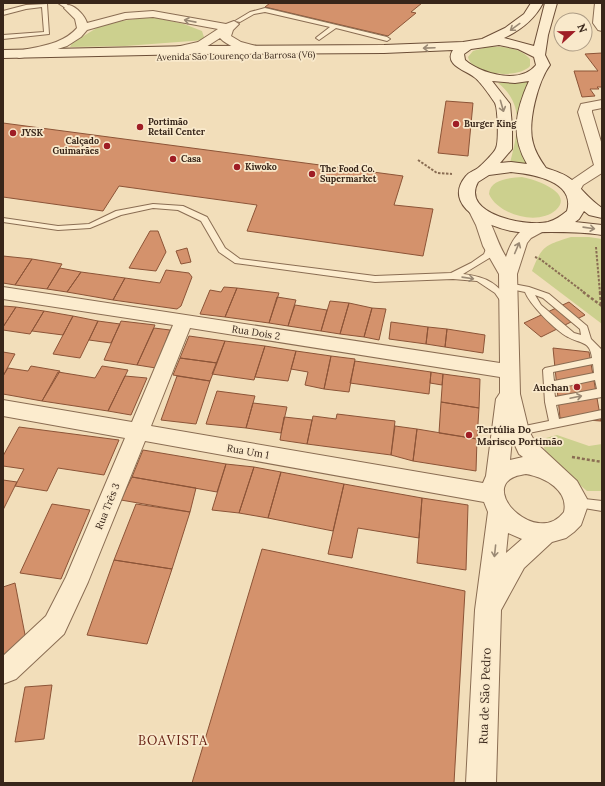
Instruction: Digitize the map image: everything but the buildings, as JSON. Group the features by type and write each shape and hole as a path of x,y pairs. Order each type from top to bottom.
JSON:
{"main road":[{"path":"485,42 512,30 530,16 537,3"},
{"path":"539,55 542,36 551,3"},
{"path":"485,42 505,42 518,45 539,55 544,62 530,91 526,108 523,139 545,173"},
{"name":"Avenida São Lourenço da Barrosa (V6)","path":"3,54 408,48 468,45 485,42"},
{"path":"468,45 461,50 457,57 460,63 474,72 503,104 506,126 504,149 485,171 471,180 467,187 467,196 471,204 477,211 489,218 503,224 520,228 600,224 595,211 562,181 545,173 511,167 485,171"},
{"name":"Avenida São Lourenço da Barrosa (V6)","path":"3,61 125,57 355,54 394,55 433,60"},
{"path":"448,64 494,78 514,79 530,76 541,70"},
{"path":"542,228 564,222 574,214 577,205 574,193"}],"street":[{"path":"600,3 598,23 602,28"},
{"path":"69,5 91,14 121,17"},
{"path":"69,5 80,18 83,28"},
{"path":"17,54 58,45 72,39 83,28 145,10 153,14 228,28"},
{"path":"171,51 202,45 238,21"},
{"path":"228,28 225,37 229,42 260,50"},
{"path":"574,193 577,183 584,177 595,172 602,165 585,112 586,108 602,104"},
{"path":"545,173 571,177 584,177"},
{"path":"477,211 484,225 491,246 508,280"},
{"path":"542,228 525,235 516,251 508,280 510,394 519,431 527,448 558,477 568,488 576,503 573,516 567,525 559,530 546,533 529,531 514,525 496,494 504,471 516,466 526,465 540,467 558,477"},
{"name":"Rua Dois 2","path":"3,293 509,371"},
{"name":"Rua Três 3","path":"3,671 7,670 55,625 76,582 184,321"},
{"name":"Rua de São Pedro","path":"481,783 488,610 496,494 509,371"},
{"name":"Rua Um 1","path":"3,408 496,494"},
{"path":"488,610 515,560 546,533"}],"lane":[{"path":"3,8 21,3"},
{"path":"3,13 26,7 45,6 48,33 3,37"},
{"path":"238,21 252,13 265,10 387,39"},
{"path":"319,38 334,27"},
{"path":"3,220 58,228 90,226 119,213 153,206 180,208 204,219 222,250 238,261 375,279 452,276 479,279 498,291 508,307"},
{"path":"452,276 474,265 488,255 491,246"},
{"path":"508,280 528,290 546,296 584,328 587,340"},
{"path":"528,290 538,307 571,335 587,340 596,349 602,392 550,402"},
{"path":"555,424 550,402 548,370 597,360"},
{"path":"549,386 599,376"},
{"path":"519,431 602,414"},
{"path":"576,503 602,506"}],"path":[{"path":"418,160 437,173 456,174"},
{"path":"600,224 597,260 602,306"},
{"path":"516,251 540,259 602,306"},
{"path":"597,260 602,264"}],"green space":[{"path":"152,17 184,24 202,31 205,40 125,46 70,47 72,43 105,23"},
{"path":"487,47 504,47 521,52 530,59 530,66 516,73 496,74 486,72 471,63 468,57 473,51"},
{"path":"529,79 522,99 519,149 527,163 510,163 517,131 516,110 513,101 507,92 498,83 522,83"},
{"path":"522,177 535,180 556,192 560,198 560,203 556,210 548,215 539,217 529,218 519,216 509,213 501,208 489,194 490,189 497,182"},
{"path":"571,237 602,239 602,324 532,271 539,256 546,247 550,244"},
{"path":"557,435 589,446 602,444 602,491 587,491 554,463 544,448 546,438"}],"place":[{"name":"Burger King","path":"456,124"},
{"name":"Portimão Retail Center","path":"140,127"},
{"name":"JYSK","path":"13,133"},
{"name":"Calçado Guimarães","path":"107,146"},
{"name":"Casa","path":"173,159"},
{"name":"Kiwoko","path":"237,167"},
{"name":"The Food Co. Supermarket","path":"312,174"},
{"name":"Auchan","path":"577,387"},
{"name":"Tertúlia Do Marisco Portimão","path":"469,435"}],"district":[{"name":"BOAVISTA","path":"173,740"}]}
